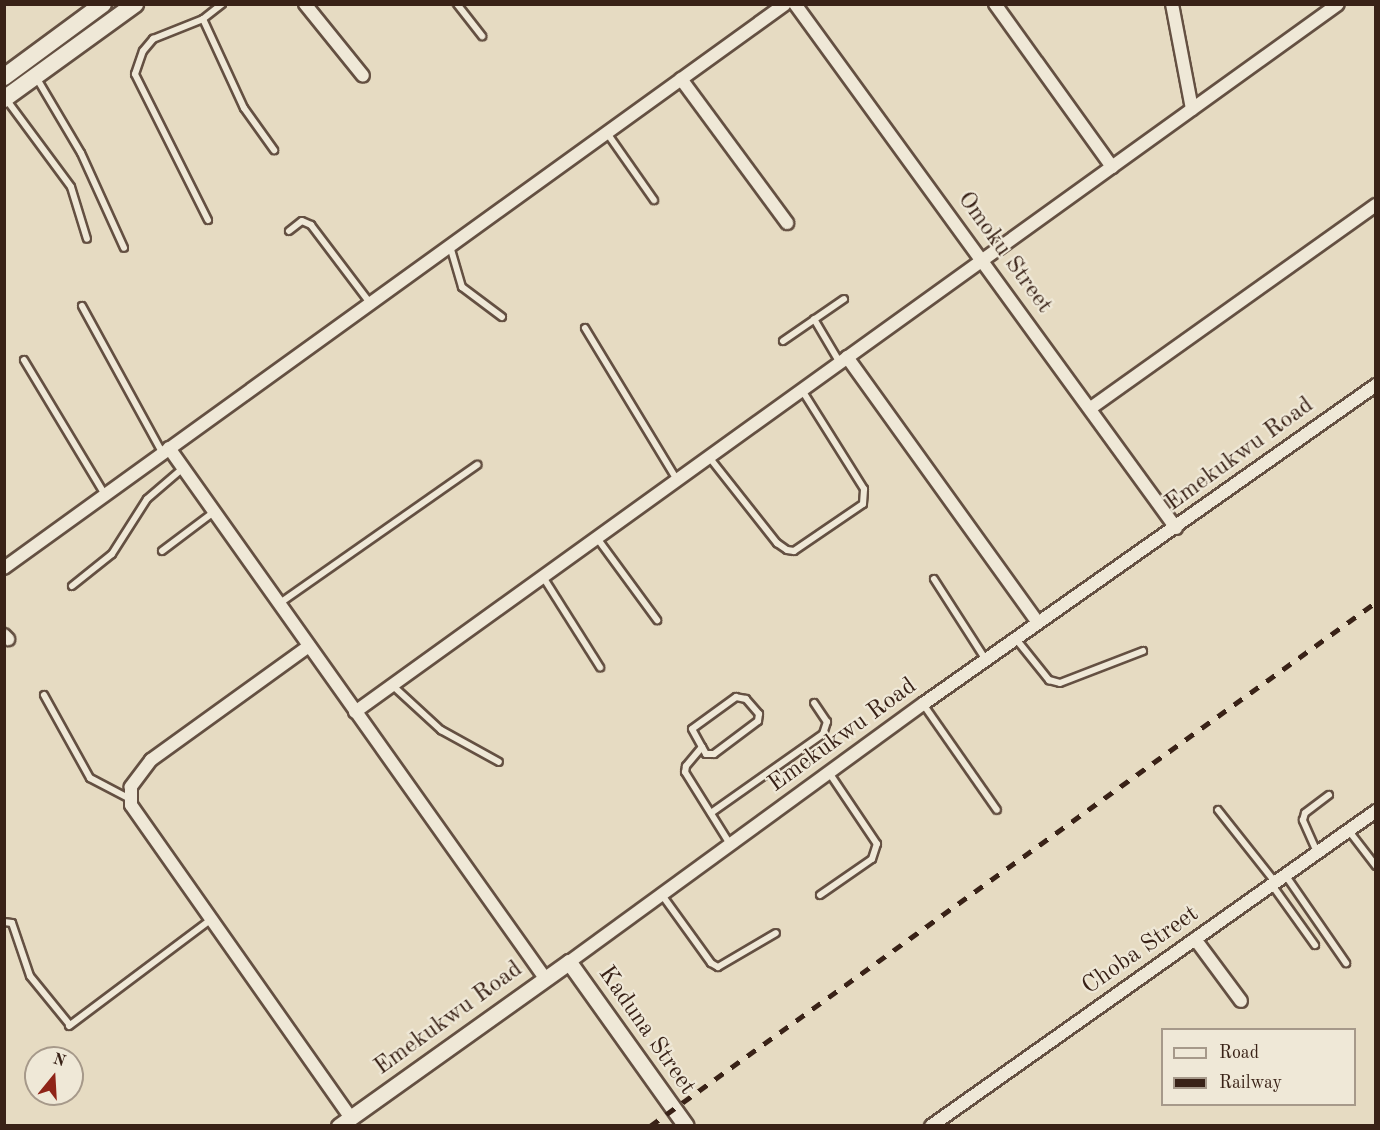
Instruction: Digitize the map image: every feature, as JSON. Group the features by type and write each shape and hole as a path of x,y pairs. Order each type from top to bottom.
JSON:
{"main road":[{"path":"5,99 135,4"},
{"path":"4,76 100,5"}],"street":[{"path":"305,4 363,76"},
{"path":"4,568 785,4"},
{"name":"Omoku Street","path":"795,4 984,259 1176,528"},
{"path":"995,4 1112,167"},
{"path":"1172,4 1192,110"},
{"path":"355,712 1338,4"},
{"path":"681,79 787,223"},
{"path":"1091,408 1376,205"},
{"path":"844,360 1038,624"},
{"name":"Emekukwu Road","path":"345,1121 569,962 923,705 1376,385"},
{"path":"166,450 183,468 545,978"},
{"path":"309,646 151,760 131,787 131,799 140,821 210,920 345,1121"},
{"name":"Choba Street","path":"931,1125 947,1121 1195,939 1376,811"},
{"path":"1195,939 1241,1001"},
{"name":"Kaduna Street","path":"569,962 686,1125"}],"lane":[{"path":"208,220 135,74 143,51 153,39 203,19 222,4"},
{"path":"458,5 482,36"},
{"path":"203,19 244,108 274,150"},
{"path":"36,77 81,153 124,248"},
{"path":"5,99 71,187 87,239"},
{"path":"607,133 654,200"},
{"path":"289,231 307,221 370,303"},
{"path":"450,245 462,287 502,317"},
{"path":"783,341 844,299"},
{"path":"82,306 166,450"},
{"path":"814,319 844,360"},
{"path":"585,328 677,480"},
{"path":"24,360 105,495"},
{"path":"709,457 777,543 787,549 794,550 863,504 864,489 802,390"},
{"path":"279,604 477,465"},
{"path":"72,586 112,554 147,499 183,468"},
{"path":"162,551 214,512"},
{"path":"597,538 657,620"},
{"path":"543,576 600,667"},
{"path":"934,579 987,660"},
{"path":"1016,639 1049,680 1060,683 1143,651"},
{"path":"392,685 441,730 499,762"},
{"path":"44,695 90,778 131,799"},
{"path":"736,698 746,699 759,714 758,721 714,754 706,754 702,747 692,729 736,698"},
{"path":"711,813 823,734 827,722 814,703"},
{"path":"923,705 997,810"},
{"path":"702,747 686,766 685,772 731,845"},
{"path":"820,895 872,859 877,844 830,774"},
{"path":"1317,852 1303,820 1305,813 1329,795"},
{"path":"1218,810 1346,963"},
{"path":"1348,830 1376,866"},
{"path":"1278,880 1315,945"},
{"path":"662,895 711,963 718,967 777,933"},
{"path":"4,922 12,922 30,976 69,1026 210,920"}],"railway":[{"path":"650,1126 1376,602"}]}
